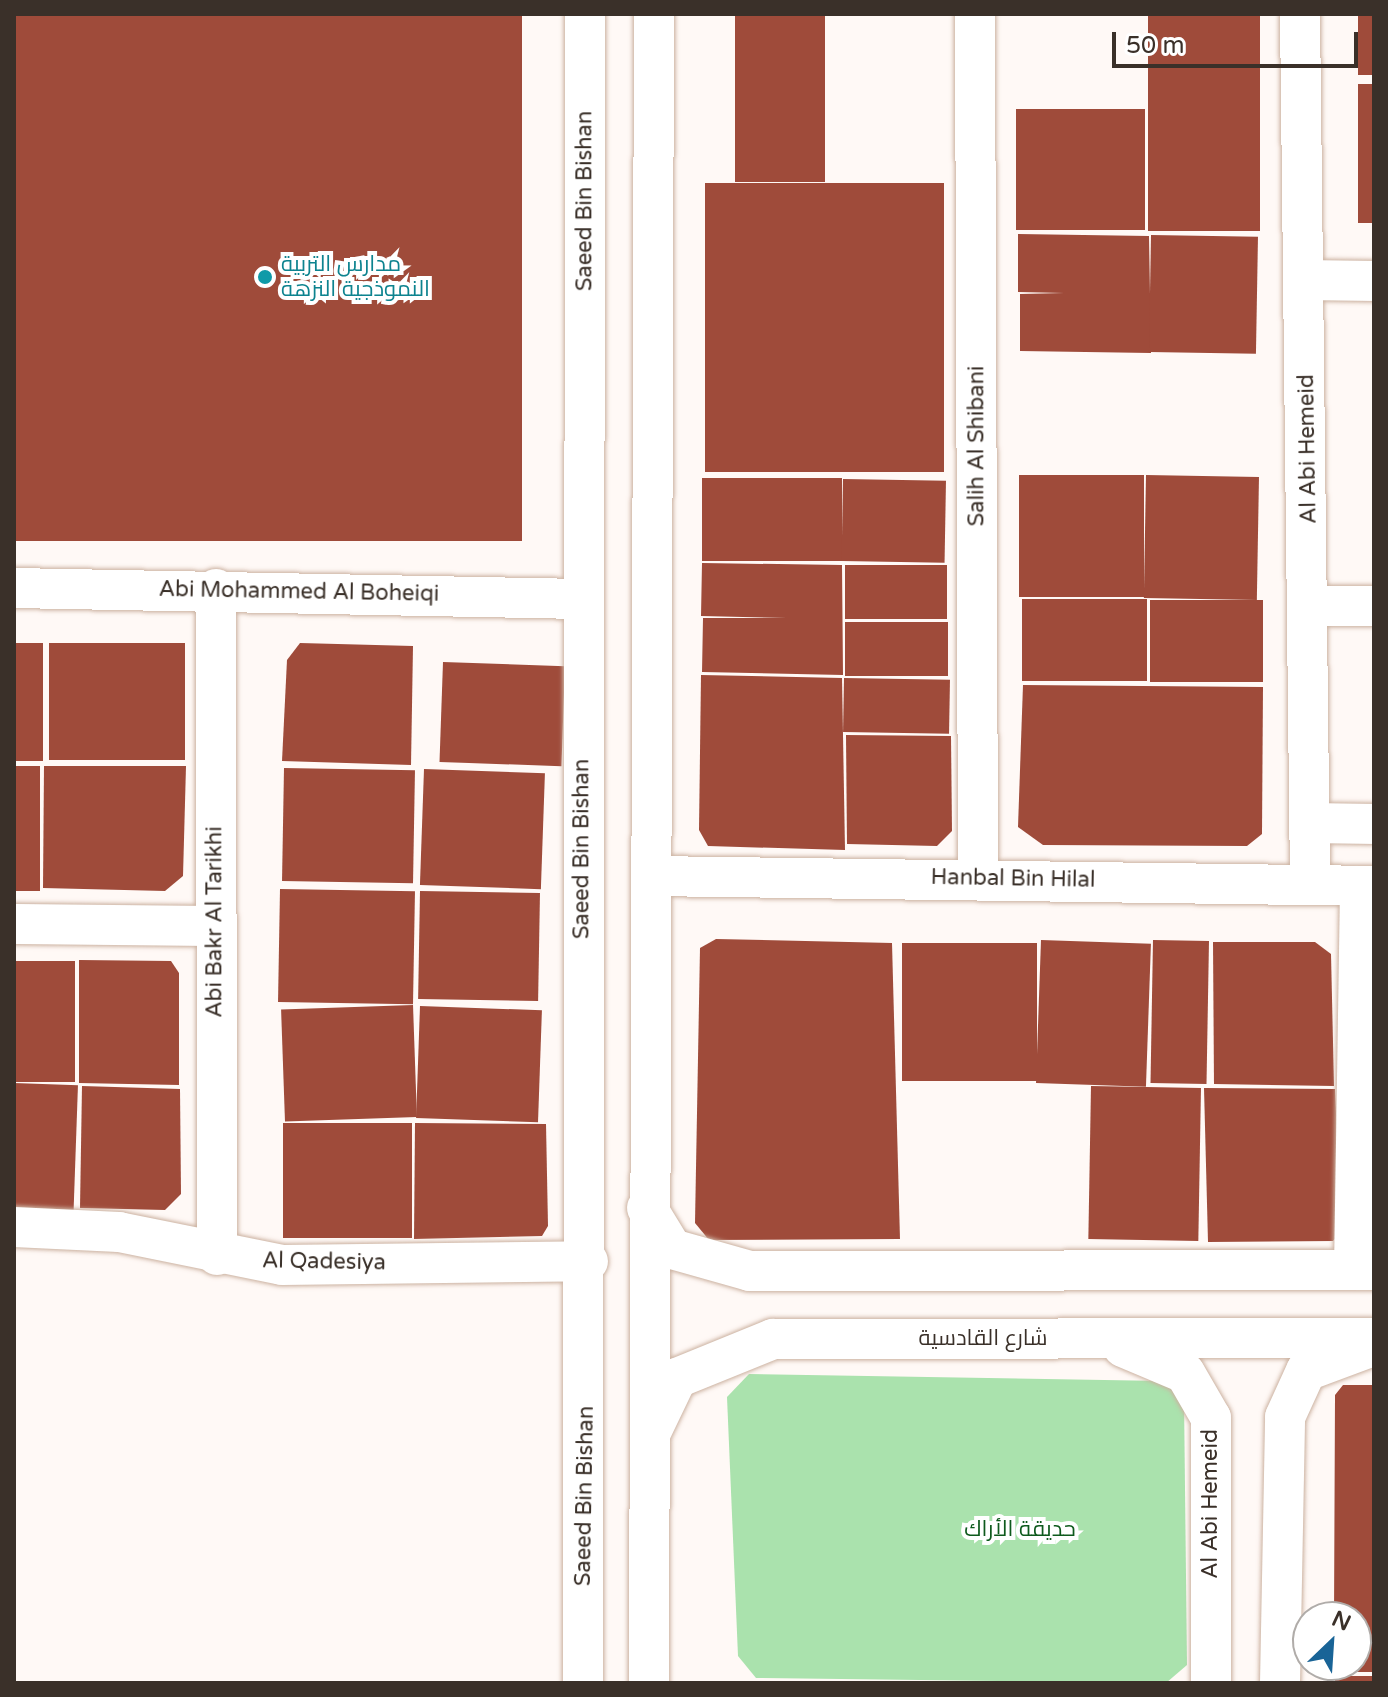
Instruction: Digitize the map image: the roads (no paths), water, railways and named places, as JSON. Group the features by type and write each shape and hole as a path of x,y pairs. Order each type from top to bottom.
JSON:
{"street":[{"name":"Saeed Bin Bishan","path":"583,1683 588,1261 580,906 585,14"},
{"path":"649,1683 644,1447 651,876 654,14"},
{"name":"Salih Al Shibani","path":"975,14 978,878"},
{"name":"Al Abi Hemeid","path":"1300,14 1310,606 1310,884"},
{"path":"1305,280 1374,281"},
{"name":"Abi Mohammed Al Boheiqi","path":"14,588 216,589 584,599"},
{"name":"Abi Bakr Al Tarikhi","path":"216,589 214,926 217,1255"},
{"path":"1310,606 1374,606"},
{"path":"1312,823 1374,824"},
{"name":"Hanbal Bin Hilal","path":"651,876 978,878 1367,886"},
{"path":"647,1208 672,1249 750,1271 1364,1270 1367,886"},
{"path":"14,924 214,926"},
{"name":"Al Qadesiya","path":"14,1227 119,1232 217,1255 282,1265 588,1261"},
{"name":"شارع القادسية","path":"644,1447 677,1378 773,1339 1374,1338"},
{"name":"Al Abi Hemeid","path":"1105,1339 1185,1373 1211,1418 1211,1683"},
{"path":"1280,1683 1285,1417 1306,1371 1374,1346"}],"place":[{"name":"مدارس التربية النموذجية النزهة","path":"265,277"}],"park label":[{"name":"حديقة الأراك","path":"1020,1530"}]}
